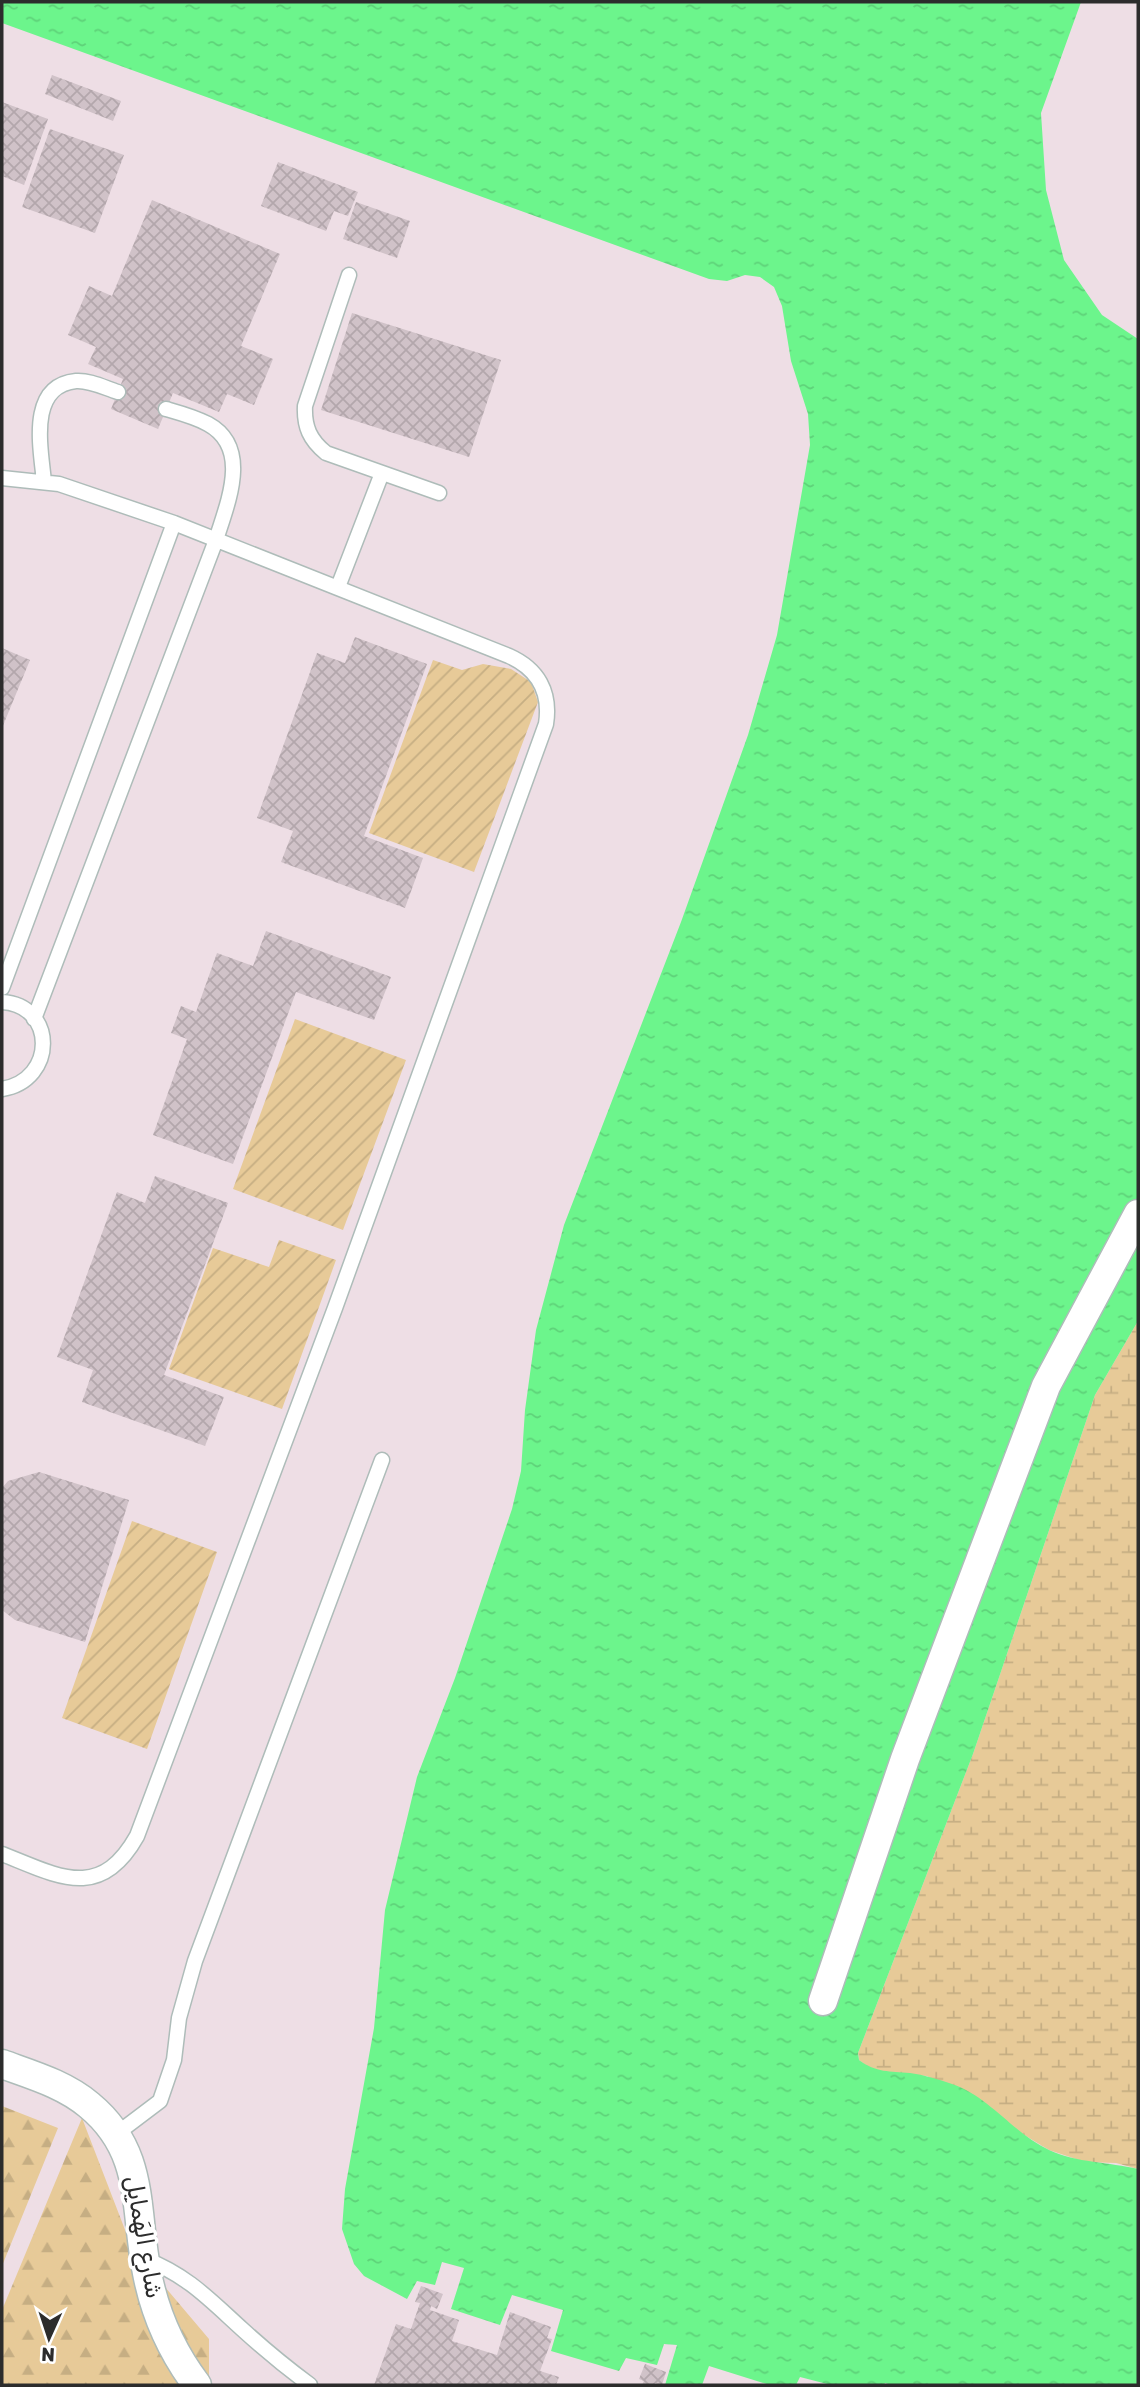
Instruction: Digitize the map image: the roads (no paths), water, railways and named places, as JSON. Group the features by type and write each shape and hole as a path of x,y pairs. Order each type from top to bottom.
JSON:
{"street":[{"path":"823,2001 905,1759 1046,1386 1138,1214"},
{"name":"شارع الهَمايِل","path":"2,2064 70,2092 90,2106 115,2135 131,2165 137,2189 145,2259 155,2305 168,2339 197,2385"}],"lane":[{"path":"349,275 305,406 304,420 308,433 326,453 439,493"},
{"path":"44,482 41,413 54,391 78,381 118,392"},
{"path":"34,1019 216,540 234,467 231,450 223,436 210,425 166,409"},
{"path":"338,587 382,473"},
{"path":"2,478 59,484 174,523 522,662 541,682 548,710 546,724 335,1308 137,1836 126,1856 109,1870 88,1878 65,1878 2,1854"},
{"path":"2,988 174,523"},
{"path":"2,1002 18,1005 34,1019 43,1038 41,1059 30,1077 2,1101"},
{"path":"2,1089 21,1083"},
{"path":"115,2135 156,2105 167,2086 174,2060 179,2018 195,1961 382,1460"},
{"path":"145,2259 192,2283 244,2332 310,2385"}],"water":[{"path":"2,2 1081,2 1041,113 1046,190 1064,260 1102,315 1138,339 1138,1321 1095,1395 973,1754 858,2053 859,2060 877,2069 926,2076 966,2090 1049,2150 1082,2160 1138,2169 1138,2385 831,2385 800,2377 796,2385 770,2385 709,2366 702,2385 665,2385 677,2345 664,2344 657,2365 626,2358 619,2371 551,2351 563,2310 512,2295 500,2325 451,2309 464,2268 442,2262 435,2285 417,2281 407,2299 364,2276 354,2264 342,2229 345,2189 374,2028 385,1910 417,1777 455,1678 512,1509 521,1471 525,1410 536,1330 564,1225 681,922 748,735 777,635 810,445 808,414 791,361 782,306 774,287 760,277 745,275 727,281 709,279 2,23"}]}
